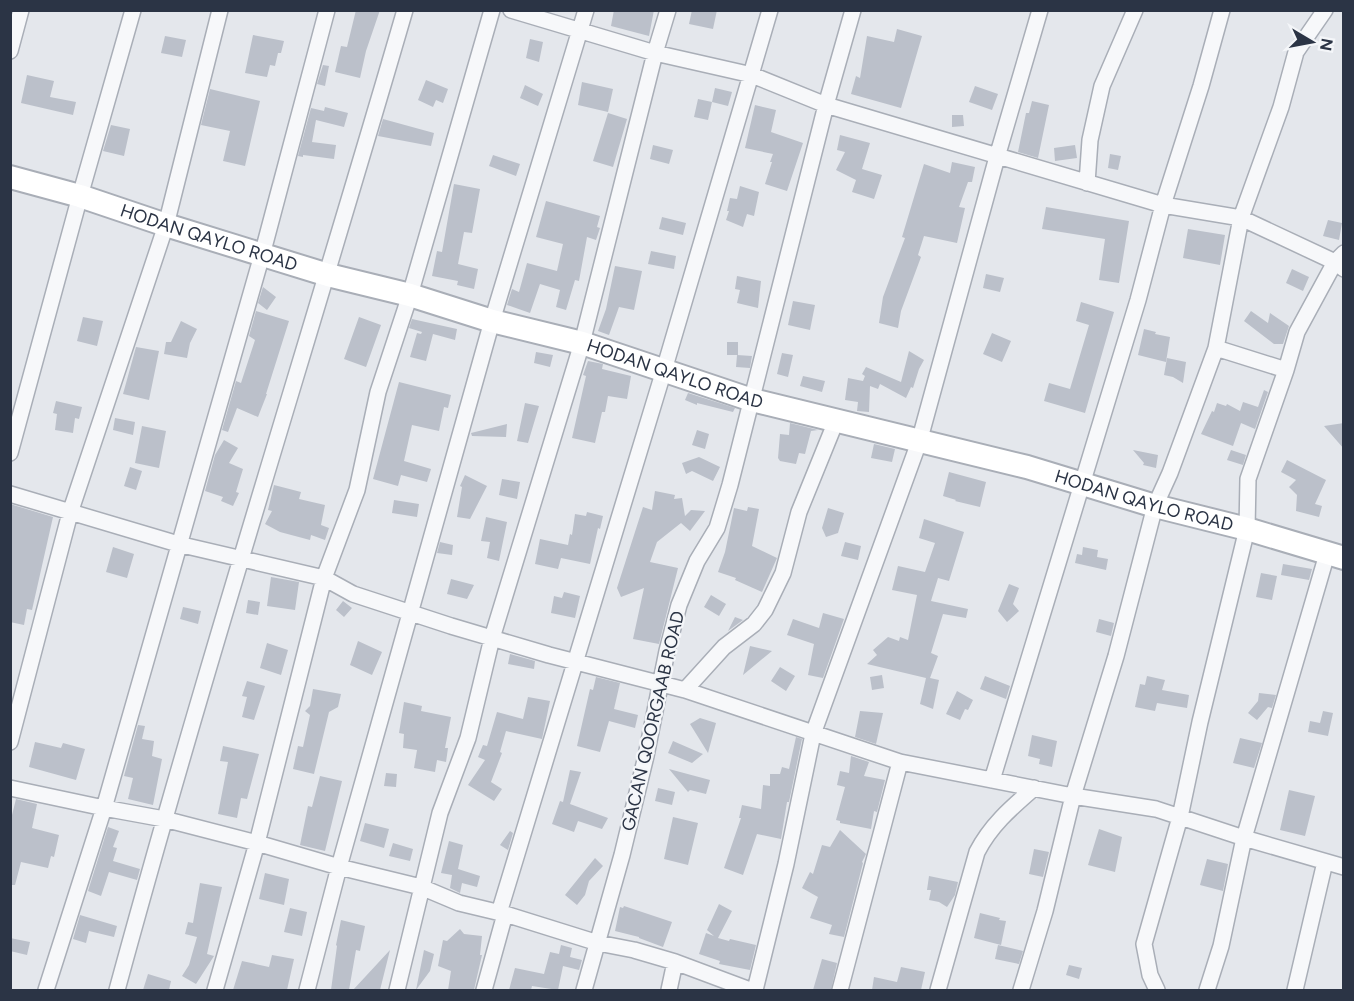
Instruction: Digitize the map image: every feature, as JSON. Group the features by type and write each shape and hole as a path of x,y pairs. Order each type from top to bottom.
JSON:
{"street":[{"path":"10,51 21,10"},
{"path":"10,453 133,10"},
{"path":"10,742 70,513 166,225 220,10"},
{"path":"46,990 104,808 262,255 327,10"},
{"path":"117,990 164,819 240,560 328,275 405,10"},
{"path":"215,990 257,843 324,578 357,489 378,392 410,295 492,10"},
{"path":"511,10 655,53 752,75 826,105 1163,205 1241,218 1341,261 1297,332 1248,479 1247,529 1200,722 1180,817 1144,944 1150,975 1157,990"},
{"path":"307,990 409,612 492,321 586,10"},
{"path":"397,990 440,813 468,738 492,638 582,343 655,53 668,10"},
{"path":"484,990 502,913 575,662 770,10"},
{"name":"GACAN QOORGAAB ROAD","path":"584,990 635,800 680,604 697,561 717,528 752,400 826,105 853,10"},
{"path":"755,990 786,864 813,734 920,442 997,157 1040,10"},
{"path":"1087,183 1090,140 1102,86 1135,10"},
{"path":"992,780 1080,484 1138,300 1163,205 1201,86 1222,10"},
{"path":"1021,990 1045,911 1073,796 1116,656 1155,506 1170,473 1216,348 1241,218 1281,107 1296,52 1325,10"},
{"name":"HODAN QAYLO ROAD","path":"10,177 80,196 328,275 410,295 492,321 582,343 752,400 1028,467 1155,506 1247,529 1335,556"},
{"path":"1216,348 1286,370"},
{"path":"684,690 724,647 754,624 765,610 783,573 799,512 836,421"},
{"path":"10,494 178,544 324,578 353,594 409,612 575,662 684,690 900,762 1073,796 1156,809 1344,867"},
{"path":"1207,990 1221,946 1244,838 1335,556"},
{"path":"840,990 900,762"},
{"path":"10,788 164,819 421,887 459,903 502,913 598,943 634,950 675,962 750,990"},
{"path":"938,990 977,852 986,835 1003,815 1034,788"},
{"path":"1295,990 1325,862"},
{"path":"669,990 675,962"}],"building":[{"path":"356,10 380,10 366,51 360,78 335,72 341,46 347,47"},
{"path":"614,10 654,10 649,36 611,26"},
{"path":"692,10 717,10 713,29 689,24"},
{"path":"897,29 922,36 901,108 851,94 856,76 860,78 867,36 894,42"},
{"path":"253,35 284,41 275,66 270,65 267,77 245,73"},
{"path":"165,36 186,40 182,57 161,53"},
{"path":"530,39 543,42 539,62 526,58"},
{"path":"323,65 329,66 325,86 317,84"},
{"path":"27,75 54,81 50,97 76,102 73,115 21,103"},
{"path":"426,80 448,89 443,103 436,100 433,107 418,100"},
{"path":"582,82 613,89 608,112 578,105"},
{"path":"525,85 543,94 538,106 520,98"},
{"path":"975,86 998,94 992,110 969,102"},
{"path":"715,88 732,92 728,106 712,102"},
{"path":"210,89 260,101 245,166 223,161 230,131 201,125"},
{"path":"698,99 712,102 708,120 694,117"},
{"path":"1032,101 1049,105 1038,158 1018,152 1026,113 1029,113"},
{"path":"755,105 776,110 771,132 803,143 787,191 765,184 773,154 745,148"},
{"path":"325,107 348,113 344,127 316,120 312,142 336,145 334,159 298,156 311,108 324,111"},
{"path":"608,113 627,119 613,167 593,161"},
{"path":"952,115 963,115 964,126 952,127"},
{"path":"383,119 434,133 431,146 378,136"},
{"path":"111,125 130,129 124,156 103,151"},
{"path":"840,135 870,143 862,169 882,175 874,199 852,192 856,180 836,170 845,152 837,150"},
{"path":"653,145 673,150 669,164 650,159"},
{"path":"1075,145 1077,158 1055,161 1054,148"},
{"path":"1110,154 1121,156 1118,170 1108,168"},
{"path":"493,155 520,164 516,176 489,166"},
{"path":"952,162 975,167 972,182 968,182 959,207 965,208 957,243 924,236 918,255 921,257 901,311 898,328 879,323 883,297 905,238 902,237 924,164 950,173"},
{"path":"454,184 480,189 472,233 464,232 458,264 478,269 474,289 457,285 458,281 432,276 437,251 442,252"},
{"path":"740,186 759,192 754,216 747,214 743,227 726,220 730,198 737,199"},
{"path":"546,201 600,216 597,227 600,228 596,240 587,237 579,281 575,280 566,310 556,307 560,290 540,284 530,313 507,305 512,289 519,292 527,263 557,271 563,244 536,237"},
{"path":"1046,207 1129,221 1119,283 1099,280 1105,239 1042,229"},
{"path":"662,217 686,223 683,235 659,229"},
{"path":"1328,220 1342,223 1339,240 1323,236"},
{"path":"1188,229 1225,235 1220,265 1183,258"},
{"path":"651,251 676,256 674,269 648,264"},
{"path":"615,266 642,271 634,310 619,307 609,335 598,331 606,309"},
{"path":"1292,269 1309,277 1303,291 1286,283"},
{"path":"986,274 1004,278 1000,292 983,288"},
{"path":"737,276 761,281 758,308 737,303 740,290 735,289"},
{"path":"263,287 276,297 267,310 258,303"},
{"path":"793,301 815,305 810,330 788,325"},
{"path":"1081,302 1114,312 1085,413 1044,401 1049,383 1070,389 1089,325 1076,321"},
{"path":"256,311 289,321 258,417 237,408 228,432 222,430 236,381 241,383 255,340 249,336"},
{"path":"1251,311 1268,323 1270,313 1289,326 1283,344 1274,344 1244,321"},
{"path":"83,317 103,321 97,346 77,341"},
{"path":"359,317 381,325 366,367 344,359"},
{"path":"412,319 457,329 455,340 433,334 426,361 410,357 417,333 422,332 409,328"},
{"path":"181,321 197,329 190,343 187,358 164,354 166,342 171,342"},
{"path":"1144,329 1170,337 1166,362 1138,355"},
{"path":"992,333 1011,341 1002,362 983,354"},
{"path":"727,342 738,342 738,355 727,355"},
{"path":"136,347 159,351 149,400 123,394"},
{"path":"909,351 924,360 913,388 911,387 906,398 880,384 878,389 870,386 869,412 857,411 858,402 845,400 848,378 863,381 865,376 862,374 866,367 901,382"},
{"path":"536,352 553,355 550,367 534,363"},
{"path":"782,353 793,355 788,377 777,374"},
{"path":"737,355 752,356 750,368 736,367"},
{"path":"1167,358 1186,362 1183,383 1164,375"},
{"path":"588,361 603,364 602,369 631,376 627,399 608,396 595,443 572,438 586,376 583,375"},
{"path":"803,376 825,381 822,392 800,386"},
{"path":"399,382 451,395 448,408 444,407 439,431 412,425 404,461 431,469 427,482 401,475 398,486 373,479"},
{"path":"1264,390 1268,392 1255,429 1241,423 1233,446 1201,434 1217,403 1226,406 1227,404 1240,411 1243,402 1258,407"},
{"path":"688,393 735,408 733,412 697,403 697,405 685,400"},
{"path":"56,401 82,407 79,419 75,418 73,433 55,430 57,414 53,413"},
{"path":"525,403 539,406 528,443 517,441"},
{"path":"115,418 135,422 133,435 113,430"},
{"path":"790,423 818,430 811,431 805,454 799,453 796,464 780,461 778,458 780,434 789,435"},
{"path":"1344,423 1344,449 1324,426"},
{"path":"507,424 506,437 472,436 471,433"},
{"path":"142,426 166,431 159,468 135,463"},
{"path":"697,430 709,434 705,449 692,445"},
{"path":"224,440 238,448 229,463 243,469 236,492 239,493 233,506 221,501 223,497 205,491 215,455"},
{"path":"874,444 895,449 892,462 871,458"},
{"path":"1133,450 1158,455 1156,468 1143,465 1144,463"},
{"path":"1231,450 1246,455 1243,465 1227,460"},
{"path":"699,457 720,467 713,481 692,471 686,474 682,463"},
{"path":"1287,460 1326,480 1315,504 1322,506 1319,517 1296,511 1297,495 1289,487 1296,480 1281,472"},
{"path":"130,467 142,471 136,490 124,486"},
{"path":"949,472 986,482 980,507 943,496"},
{"path":"465,475 487,486 470,519 457,517 462,487 460,486"},
{"path":"502,479 520,482 517,499 499,495"},
{"path":"274,485 301,492 299,499 325,505 321,525 329,528 325,540 311,535 310,540 280,532 265,524 272,511 268,510"},
{"path":"655,491 675,495 674,499 682,498 685,516 691,510 705,511 690,531 681,523 657,542 650,562 678,568 659,644 633,639 644,588 621,597 617,588 643,507 652,510"},
{"path":"394,500 419,504 417,517 392,513"},
{"path":"10,504 53,517 32,610 27,609 24,625 10,622"},
{"path":"748,507 759,509 752,546 777,558 762,592 735,580 736,578 718,572 725,552 734,508 747,511"},
{"path":"828,508 844,513 838,533 826,537 822,528"},
{"path":"587,512 603,516 590,564 561,558 558,569 535,564 540,539 568,545 575,514 586,516"},
{"path":"486,517 507,522 499,561 487,558 490,542 481,541"},
{"path":"924,519 964,532 949,581 938,578 931,601 968,609 966,618 943,614 931,653 938,656 930,678 939,680 933,709 920,704 926,678 867,664 877,655 873,650 888,637 899,641 900,637 908,640 917,595 892,590 898,566 925,572 935,543 919,538"},
{"path":"440,542 453,545 452,555 437,553"},
{"path":"845,542 861,546 858,560 841,556"},
{"path":"113,547 134,554 127,578 106,572"},
{"path":"1083,547 1098,550 1097,557 1108,559 1106,570 1075,563 1077,554 1082,555"},
{"path":"1283,564 1312,569 1309,580 1281,575"},
{"path":"1261,573 1277,576 1272,600 1256,597"},
{"path":"271,577 299,582 295,610 267,606"},
{"path":"451,579 474,585 467,599 447,594"},
{"path":"1009,584 1019,588 1013,604 1019,611 1007,622 998,611"},
{"path":"564,592 580,596 575,618 551,613 554,596 562,598"},
{"path":"711,595 726,604 719,616 704,607"},
{"path":"248,600 260,602 258,615 246,613"},
{"path":"343,601 352,608 344,617 336,610"},
{"path":"183,607 201,611 198,624 180,619"},
{"path":"823,613 844,619 823,678 808,675 814,644 787,635 793,619 819,628"},
{"path":"735,617 743,620 728,631"},
{"path":"1099,619 1114,623 1111,636 1096,632"},
{"path":"358,641 382,652 372,675 350,665"},
{"path":"267,643 288,650 281,675 260,668"},
{"path":"750,646 772,651 743,675"},
{"path":"510,654 535,661 534,669 508,664"},
{"path":"780,667 795,676 786,691 771,681"},
{"path":"882,675 884,688 872,690 870,677"},
{"path":"985,676 1010,686 1006,699 980,689"},
{"path":"1147,676 1165,680 1162,690 1189,695 1187,708 1157,703 1155,711 1135,707 1140,684 1145,685"},
{"path":"596,677 620,683 614,709 638,715 635,728 609,721 600,752 577,746 590,689 593,690"},
{"path":"247,681 265,686 254,720 242,717 247,697 242,696"},
{"path":"313,689 341,694 338,707 329,712 314,774 293,769 298,746 303,747 310,715 305,711 310,706"},
{"path":"957,691 973,700 968,710 965,709 960,720 946,714"},
{"path":"1259,693 1276,695 1272,708 1268,707 1257,720 1248,713 1258,701"},
{"path":"528,697 550,701 542,739 506,731 500,752 502,753 491,782 502,789 494,801 468,785 485,760 478,757 483,745 487,746 497,712 523,719"},
{"path":"404,702 422,706 421,711 451,717 445,748 448,748 446,762 437,760 435,772 414,768 417,750 403,748 404,734 399,733"},
{"path":"860,711 883,713 876,744 855,737"},
{"path":"1323,711 1333,713 1328,736 1308,732 1310,721 1320,723"},
{"path":"700,718 716,723 708,753 690,724"},
{"path":"138,725 145,726 142,739 154,741 152,756 162,759 153,805 128,799 133,778 124,776"},
{"path":"1032,735 1057,741 1052,767 1039,764 1040,759 1028,756"},
{"path":"796,737 802,739 781,839 757,834 743,875 724,868 741,818 739,818 742,805 761,809 763,785 770,786 770,774 780,774 782,767 789,769"},
{"path":"1240,738 1262,743 1254,768 1233,763"},
{"path":"673,741 703,754 692,763 668,753"},
{"path":"35,742 61,748 63,743 85,749 76,780 29,767"},
{"path":"223,746 259,754 247,799 241,798 237,818 218,814 228,762 220,761"},
{"path":"851,756 869,762 864,776 885,780 877,812 874,811 871,829 840,823 836,820 845,787 837,785 840,771 849,773"},
{"path":"669,769 710,780 706,794 690,790 688,792"},
{"path":"570,770 581,772 570,804 608,818 602,829 578,821 574,832 552,824 560,801 563,802"},
{"path":"386,773 397,774 396,787 384,786"},
{"path":"320,776 342,781 325,851 300,845 308,806 312,807"},
{"path":"658,788 675,792 672,805 655,801"},
{"path":"1289,790 1315,796 1305,836 1280,830"},
{"path":"16,799 37,804 32,828 59,835 54,857 51,856 48,868 21,862 15,885 10,885 10,823"},
{"path":"673,817 698,823 688,865 664,859"},
{"path":"365,823 389,829 384,848 360,841"},
{"path":"108,827 119,831 113,847 117,848 113,861 140,869 137,880 109,872 101,896 88,891"},
{"path":"1099,829 1122,837 1115,872 1088,865"},
{"path":"840,830 866,854 862,862 844,937 829,934 832,925 810,918 818,897 802,888 810,872 813,874 822,845 830,847"},
{"path":"510,831 513,833 508,850 500,845"},
{"path":"449,841 463,845 458,869 480,876 477,887 462,883 460,893 450,888 452,875 441,873"},
{"path":"393,843 413,849 410,861 389,856"},
{"path":"1034,849 1049,852 1043,877 1029,874"},
{"path":"595,858 603,866 589,881 585,895 577,905 565,895"},
{"path":"1207,859 1228,864 1223,891 1200,885"},
{"path":"265,873 289,879 284,905 259,899"},
{"path":"929,876 958,882 955,895 947,907 929,900 931,890 927,890"},
{"path":"200,883 222,887 207,954 214,956 196,984 182,976 189,965 197,937 185,934 188,922 193,923"},
{"path":"719,904 732,911 718,938 756,945 750,970 719,964 720,961 699,954 706,933 714,936 707,930"},
{"path":"624,906 672,922 663,947 639,937 615,931 620,907"},
{"path":"290,908 307,912 302,936 284,932"},
{"path":"980,913 1006,921 1001,945 974,938"},
{"path":"80,915 117,926 114,937 89,931 86,943 73,939"},
{"path":"341,920 365,926 360,951 356,950 349,990 331,990 336,945"},
{"path":"460,929 464,934 482,936 480,955 482,955 474,990 448,990 451,971 438,966 443,940 447,941"},
{"path":"10,938 30,942 27,955 10,951"},
{"path":"561,945 572,948 570,957 582,960 579,970 563,966 558,990 532,986 531,990 509,990 515,968 544,974 550,952 559,954"},
{"path":"998,945 1023,951 1019,964 995,959"},
{"path":"390,950 380,990 353,990"},
{"path":"424,950 434,954 430,971 416,990"},
{"path":"272,955 294,959 287,990 233,990 242,961 269,967"},
{"path":"822,959 837,963 831,990 813,990"},
{"path":"1069,965 1082,968 1079,979 1066,975"},
{"path":"901,967 925,972 921,990 872,990 874,977 897,982"},
{"path":"148,974 171,981 169,990 143,990"}]}
